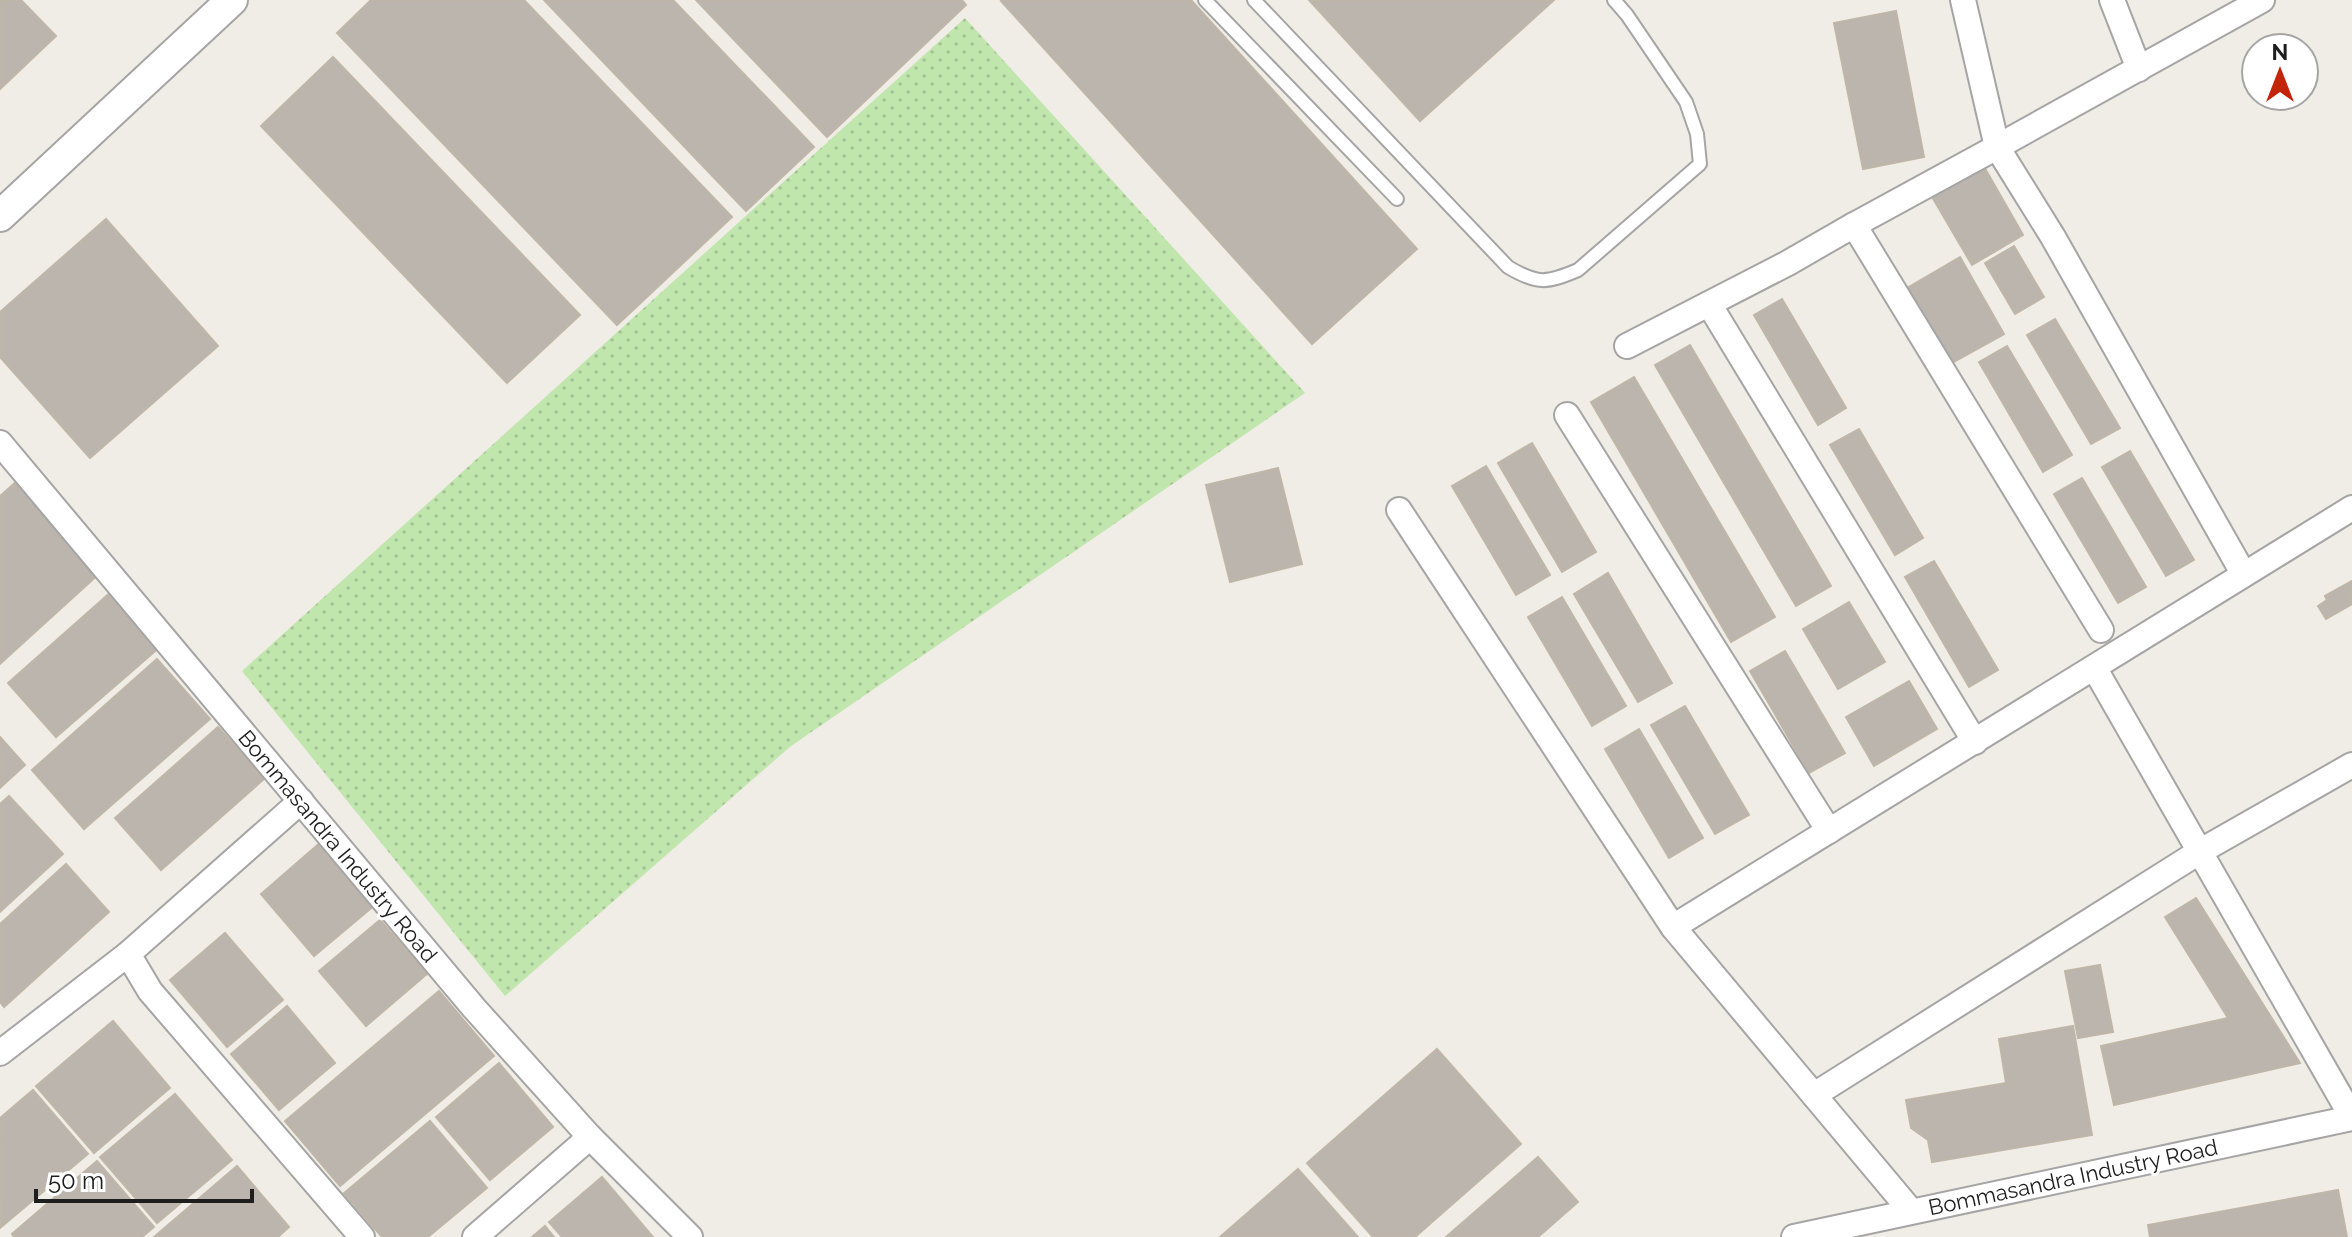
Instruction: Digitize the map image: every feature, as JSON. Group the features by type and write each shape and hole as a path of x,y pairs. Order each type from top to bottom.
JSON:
{"street":[{"path":"0,216 232,0"},
{"path":"1963,0 1997,147 2053,237 2243,573"},
{"path":"2112,0 2139,69"},
{"path":"1627,346 2262,0"},
{"path":"1854,225 2101,630"},
{"path":"1709,304 1975,742"},
{"path":"1567,415 1829,831"},
{"name":"Bommasandra Industry Road","path":"0,443 474,1008 590,1137 690,1237"},
{"path":"1673,927 2352,508"},
{"path":"1399,510 1673,927 1911,1211"},
{"path":"2095,669 2352,1117"},
{"path":"1814,1095 2199,852 2352,765"},
{"path":"0,1053 128,954 301,801"},
{"path":"128,954 150,991 362,1237"},
{"name":"Bommasandra Industry Road","path":"1794,1237 2352,1117"},
{"path":"475,1237 590,1137"}],"lane":[{"path":"1205,0 1397,199"},
{"path":"1254,0 1508,267 1530,280 1556,279 1578,270 1700,164 1697,134 1686,102 1614,0"}],"green space":[{"path":"965,18 1305,393 791,746 505,996 242,671"}],"building":[{"path":"0,0 21,0 56,36 0,89"},
{"path":"371,0 524,0 732,217 617,325 337,33"},
{"path":"544,0 673,0 814,147 746,211"},
{"path":"696,0 962,0 966,5 827,137"},
{"path":"1003,0 1191,0 1417,249 1312,344"},
{"path":"1309,0 1554,0 1420,121"},
{"path":"1896,11 1924,157 1863,169 1834,23"},
{"path":"333,57 580,315 507,383 261,126"},
{"path":"1983,165 2023,235 1972,265 1931,195"},
{"path":"106,219 218,346 90,458 0,357 0,312"},
{"path":"2014,246 2044,297 2015,314 1985,263"},
{"path":"1960,257 2004,334 1952,363 1907,288"},
{"path":"1782,299 1846,408 1818,425 1754,315"},
{"path":"2055,319 2120,428 2091,444 2027,335"},
{"path":"1690,345 1831,586 1796,606 1655,365"},
{"path":"2007,346 2072,455 2043,472 1979,362"},
{"path":"1634,377 1775,617 1731,642 1591,402"},
{"path":"1859,429 1923,538 1895,555 1830,445"},
{"path":"1532,443 1596,552 1562,572 1498,463"},
{"path":"2130,451 2194,560 2166,576 2102,467"},
{"path":"1486,466 1550,575 1516,595 1452,486"},
{"path":"1278,468 1302,564 1230,582 1206,485"},
{"path":"2082,478 2146,587 2118,603 2054,494"},
{"path":"16,482 100,573 0,664 0,496"},
{"path":"1934,561 1998,670 1969,687 1905,577"},
{"path":"1608,573 1672,683 1638,702 1574,594"},
{"path":"2352,581 2352,604 2326,619 2318,606 2327,600 2325,596"},
{"path":"111,592 160,647 56,737 8,683"},
{"path":"1562,597 1626,706 1592,726 1528,617"},
{"path":"1849,602 1885,662 1838,689 1803,629"},
{"path":"1785,651 1845,753 1809,773 1750,671"},
{"path":"157,659 210,719 84,829 32,770"},
{"path":"1909,681 1937,729 1874,766 1846,717"},
{"path":"1685,706 1749,815 1715,834 1651,725"},
{"path":"218,727 264,779 161,870 115,818"},
{"path":"1639,729 1703,838 1669,858 1605,749"},
{"path":"0,737 25,765 0,788"},
{"path":"9,796 63,854 0,912 0,804"},
{"path":"321,842 375,905 314,956 261,894"},
{"path":"66,864 109,912 4,1007 0,1002 0,924"},
{"path":"2196,898 2300,1063 2114,1105 2101,1046 2228,1018 2165,917"},
{"path":"380,920 427,974 366,1026 319,971"},
{"path":"225,933 283,1000 227,1047 170,980"},
{"path":"2100,965 2113,1032 2078,1038 2065,971"},
{"path":"439,991 494,1056 340,1186 285,1121"},
{"path":"287,1006 335,1063 279,1110 231,1054"},
{"path":"113,1021 170,1088 94,1153 36,1086"},
{"path":"2073,1026 2092,1135 1932,1162 1928,1140 1911,1128 1906,1100 2006,1083 1999,1039"},
{"path":"1437,1049 1521,1144 1415,1237 1373,1237 1307,1163"},
{"path":"499,1063 553,1127 490,1180 436,1117"},
{"path":"33,1090 88,1154 1,1227 0,1118"},
{"path":"175,1094 232,1160 157,1223 100,1157"},
{"path":"430,1121 487,1188 428,1237 382,1237 344,1193"},
{"path":"1538,1157 1578,1202 1538,1237 1446,1237"},
{"path":"97,1161 154,1227 142,1237 14,1237 12,1234"},
{"path":"237,1166 289,1227 278,1237 154,1237"},
{"path":"1298,1169 1358,1237 1220,1237"},
{"path":"602,1177 653,1237 562,1237 549,1222"},
{"path":"2338,1190 2347,1237 2150,1237 2148,1225"},
{"path":"545,1226 554,1237 532,1237"}]}
